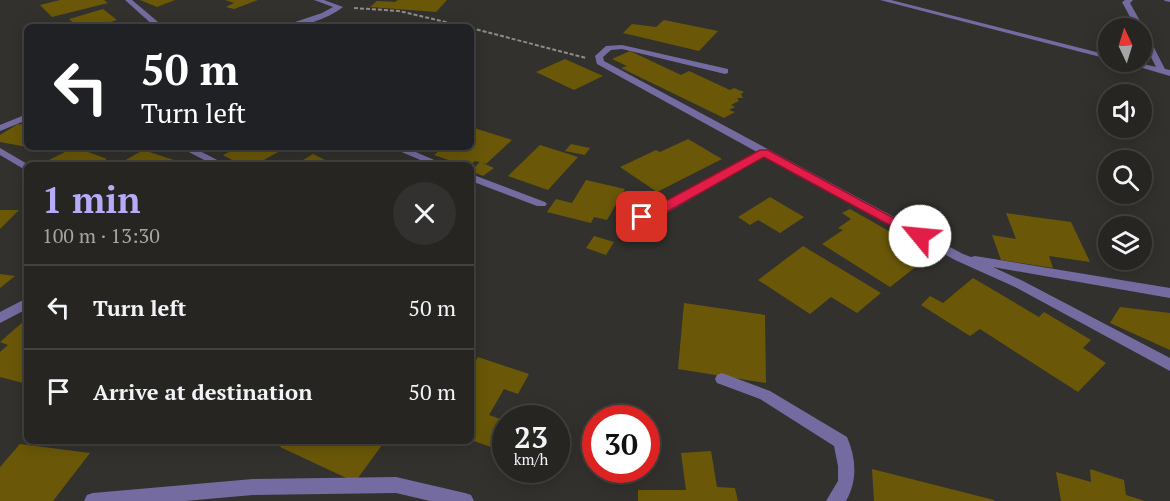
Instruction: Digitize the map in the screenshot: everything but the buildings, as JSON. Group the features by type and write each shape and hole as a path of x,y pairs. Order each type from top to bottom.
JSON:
{"street":[{"path":"128,0 156,24"},
{"path":"318,0 339,6"},
{"path":"883,0 1098,54"},
{"path":"1130,0 1126,2 1135,18"},
{"path":"294,24 325,15 339,6"},
{"path":"725,71 622,47 602,51 600,62 959,257 1019,284 1170,365"},
{"path":"1152,48 1166,72"},
{"path":"0,128 24,118"},
{"path":"190,150 216,162"},
{"path":"403,150 433,162"},
{"path":"0,151 24,166"},
{"path":"624,224 660,210 764,152"},
{"path":"474,178 541,204"},
{"path":"959,257 1170,293"},
{"path":"0,318 24,305"},
{"path":"722,379 765,395 841,442 849,471 843,493 835,501"},
{"path":"93,501 103,498 253,487 396,485 465,501"}],"path":[{"path":"339,6 399,11 456,24"},
{"path":"474,28 600,62"}],"route":[{"path":"642,217 660,210 764,152 920,236"}]}
